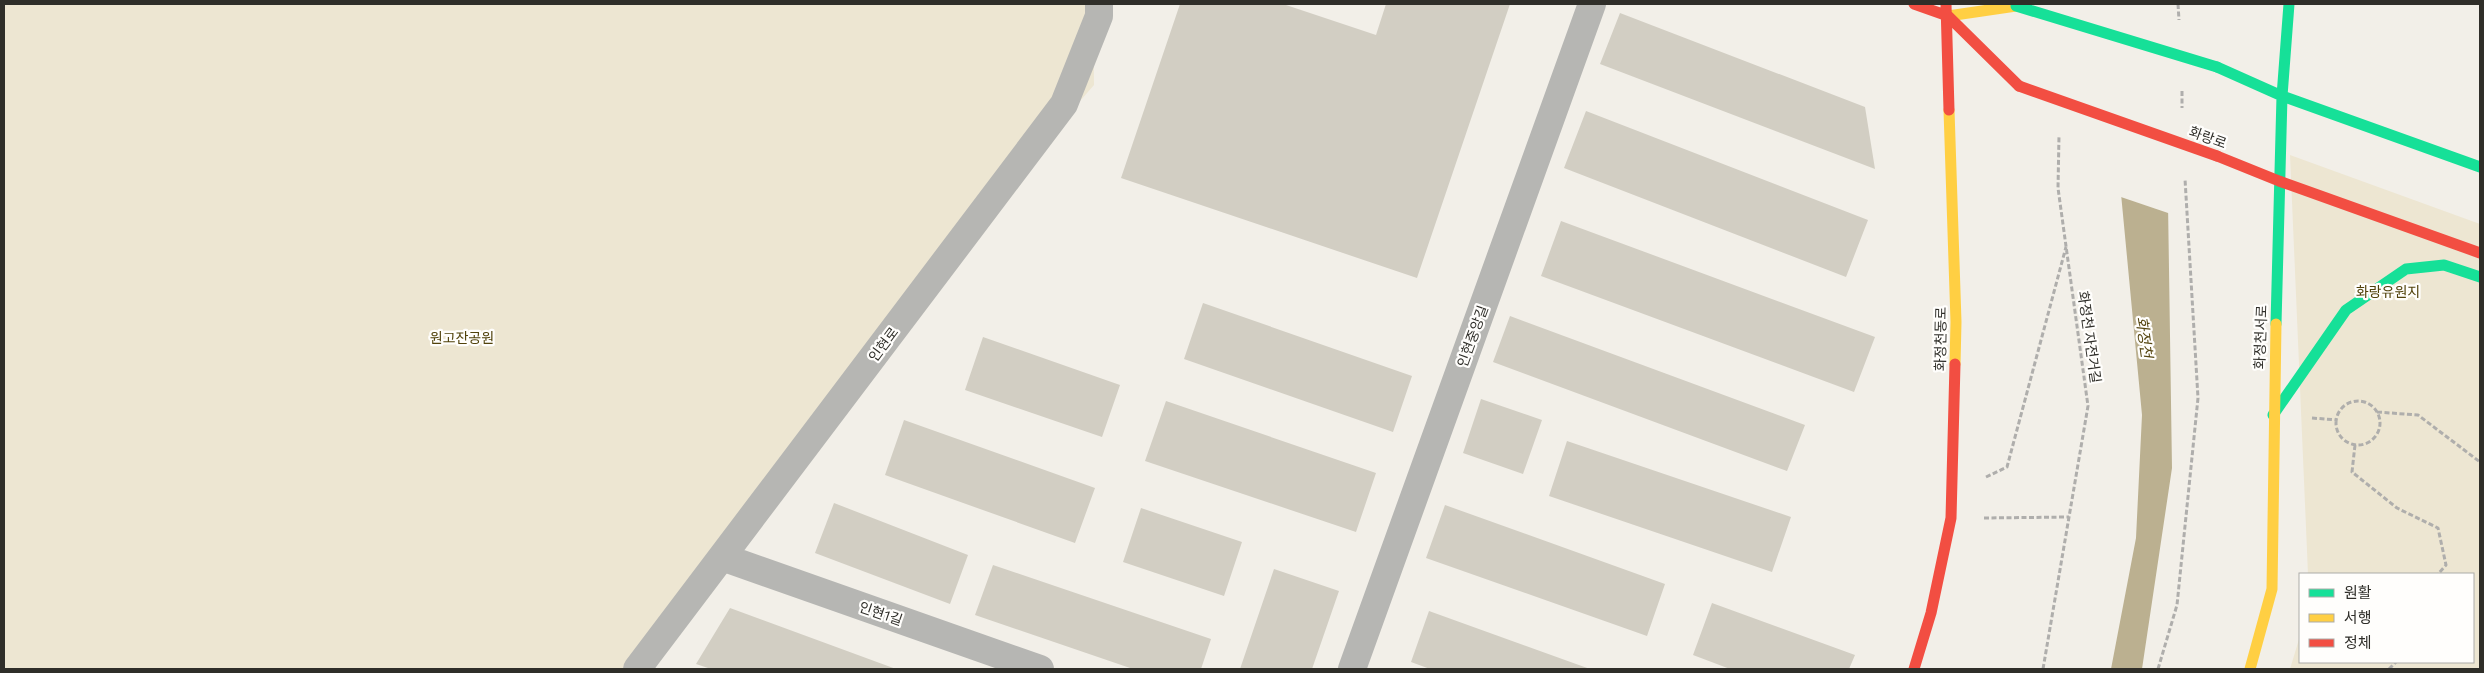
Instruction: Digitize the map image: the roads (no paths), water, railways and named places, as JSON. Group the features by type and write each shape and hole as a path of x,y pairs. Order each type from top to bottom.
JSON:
{"street":[{"name":"인현로","path":"637,669 1064,104 1099,16 1099,4"},
{"name":"인현중앙길","path":"1352,669 1592,4"},
{"name":"화랑로","path":"1914,4 1947,10 2016,6 2217,67 2282,96 2480,167"},
{"name":"화정천서로","path":"2250,669 2272,589 2273,415 2282,96 2289,4"},
{"name":"화랑로","path":"1947,10 2019,86 2217,156 2280,181 2480,253"},
{"name":"화정천동로","path":"1914,669 1931,613 1951,518 1956,322 1947,10"},
{"path":"2273,415 2346,310 2406,269 2444,265 2480,277"},
{"name":"인현1길","path":"722,557 1040,669"}],"water":[{"name":"화정천","path":"2103,4 2165,4 2172,468 2142,669 2111,669 2136,538 2142,415"}],"park label":[{"name":"화랑유원지","path":"2388,291"},
{"name":"원고잔공원","path":"462,337"}]}
